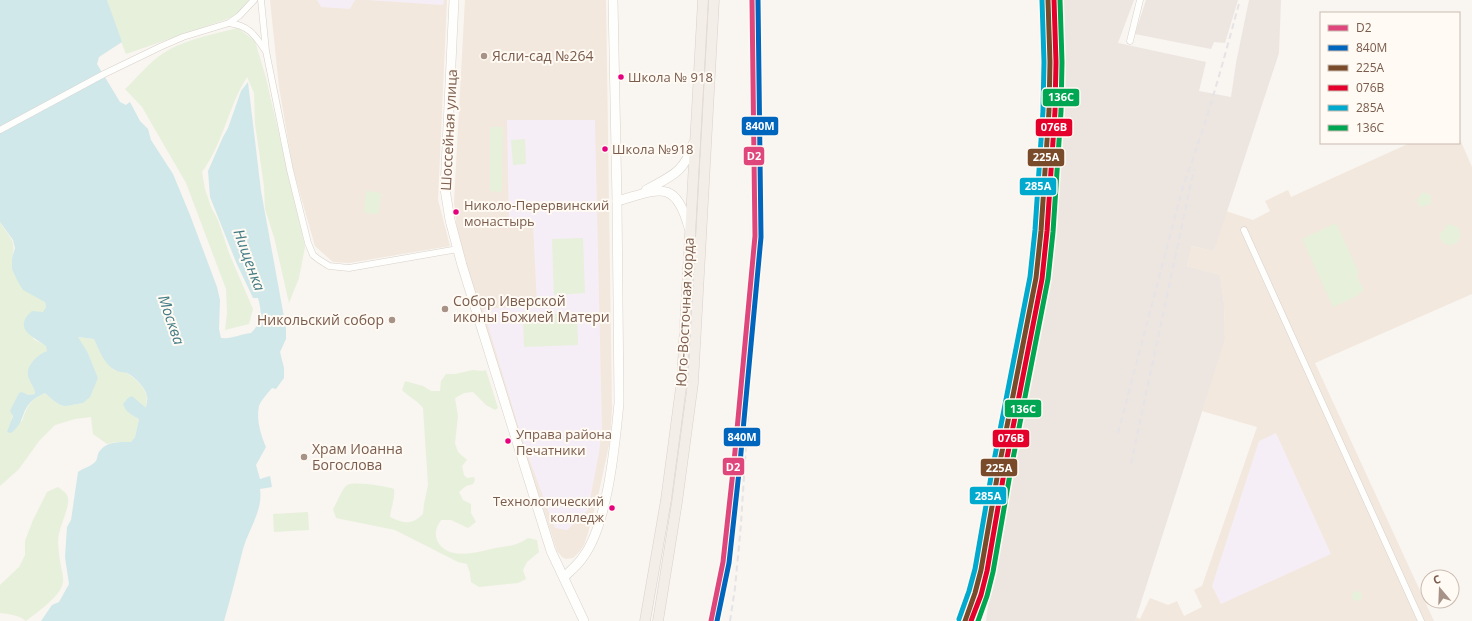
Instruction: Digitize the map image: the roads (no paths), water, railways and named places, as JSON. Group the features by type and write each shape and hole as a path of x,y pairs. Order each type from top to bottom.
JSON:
{"main road":[{"name":"Шоссейная улица","path":"454,0 445,190 447,204 458,249 551,551 584,621"},
{"path":"564,577 583,558 595,535 603,511 616,434 619,403 613,0"},
{"name":"Юго-Восточная хорда","path":"645,621 666,500 682,380 703,0"},
{"name":"Юго-Восточная хорда","path":"658,621 693,383 714,0"},
{"path":"632,197 678,171 689,157 695,138"},
{"path":"617,201 656,190 665,190 670,192 680,203 685,212 690,229"}],"street":[{"path":"0,130 104,74 132,62 162,46 184,37 229,23 239,16 254,0"},
{"path":"261,0 266,51 290,170 311,250 318,259 329,266 349,268 458,249"},
{"path":"1130,41 1140,0"},
{"path":"229,23 247,28 266,51"},
{"path":"1244,230 1421,621"}],"water":[{"path":"0,0 107,0 122,42 99,57 97,64 120,102 126,105 130,102 140,121 148,129 151,140 173,174 217,287 220,300 219,329 221,338 229,338 251,333 260,321 261,313 258,298 253,298 236,262 210,197 208,171 228,128 241,91 248,82 261,191 286,328 286,339 280,352 284,368 284,378 276,389 272,388 260,404 258,411 262,438 266,447 256,465 260,479 270,476 272,487 260,489 258,512 243,549 224,621 41,621 52,605 59,602 69,584 65,557 67,527 71,520 78,472 91,466 97,459 99,452 105,446 114,443 131,442 135,437 139,419 129,413 123,404 132,396 146,408 147,398 142,386 133,377 127,373 116,371 108,364 102,356 94,339 78,337 88,353 98,378 90,397 83,403 64,406 55,402 45,393 34,399 29,404 18,426 11,433 7,432 13,416 10,411 19,393 22,392 28,395 35,394 28,375 28,370 32,362 39,355 47,351 46,346 27,332 24,327 26,317 32,311 43,312 46,307 45,302 23,290 17,280 12,269 12,258 15,248 13,240 0,222"}],"railway":[{"path":"730,621 735,588 741,524 759,237 757,0"},
{"path":"1118,433 1184,183 1207,115 1240,0"},
{"path":"959,621 967,605 977,571 997,449 1031,277 1037,230 1048,4"},
{"path":"1131,464 1194,169"}],"place":[{"name":"Ясли-сад №264","path":"484,56"},
{"name":"Школа № 918","path":"621,77"},
{"name":"Школа №918","path":"605,149"},
{"name":"Николо-Перервинский монастырь","path":"456,212"},
{"name":"Собор Иверской иконы Божией Матери","path":"445,309"},
{"name":"Никольский собор","path":"392,320"},
{"name":"Управа района Печатники","path":"508,441"},
{"name":"Храм Иоанна Богослова","path":"304,457"},
{"name":"Технологический колледж","path":"612,508"}],"water label":[{"name":"Нищенка","path":"249,260"},
{"name":"Москва","path":"171,320"}]}
